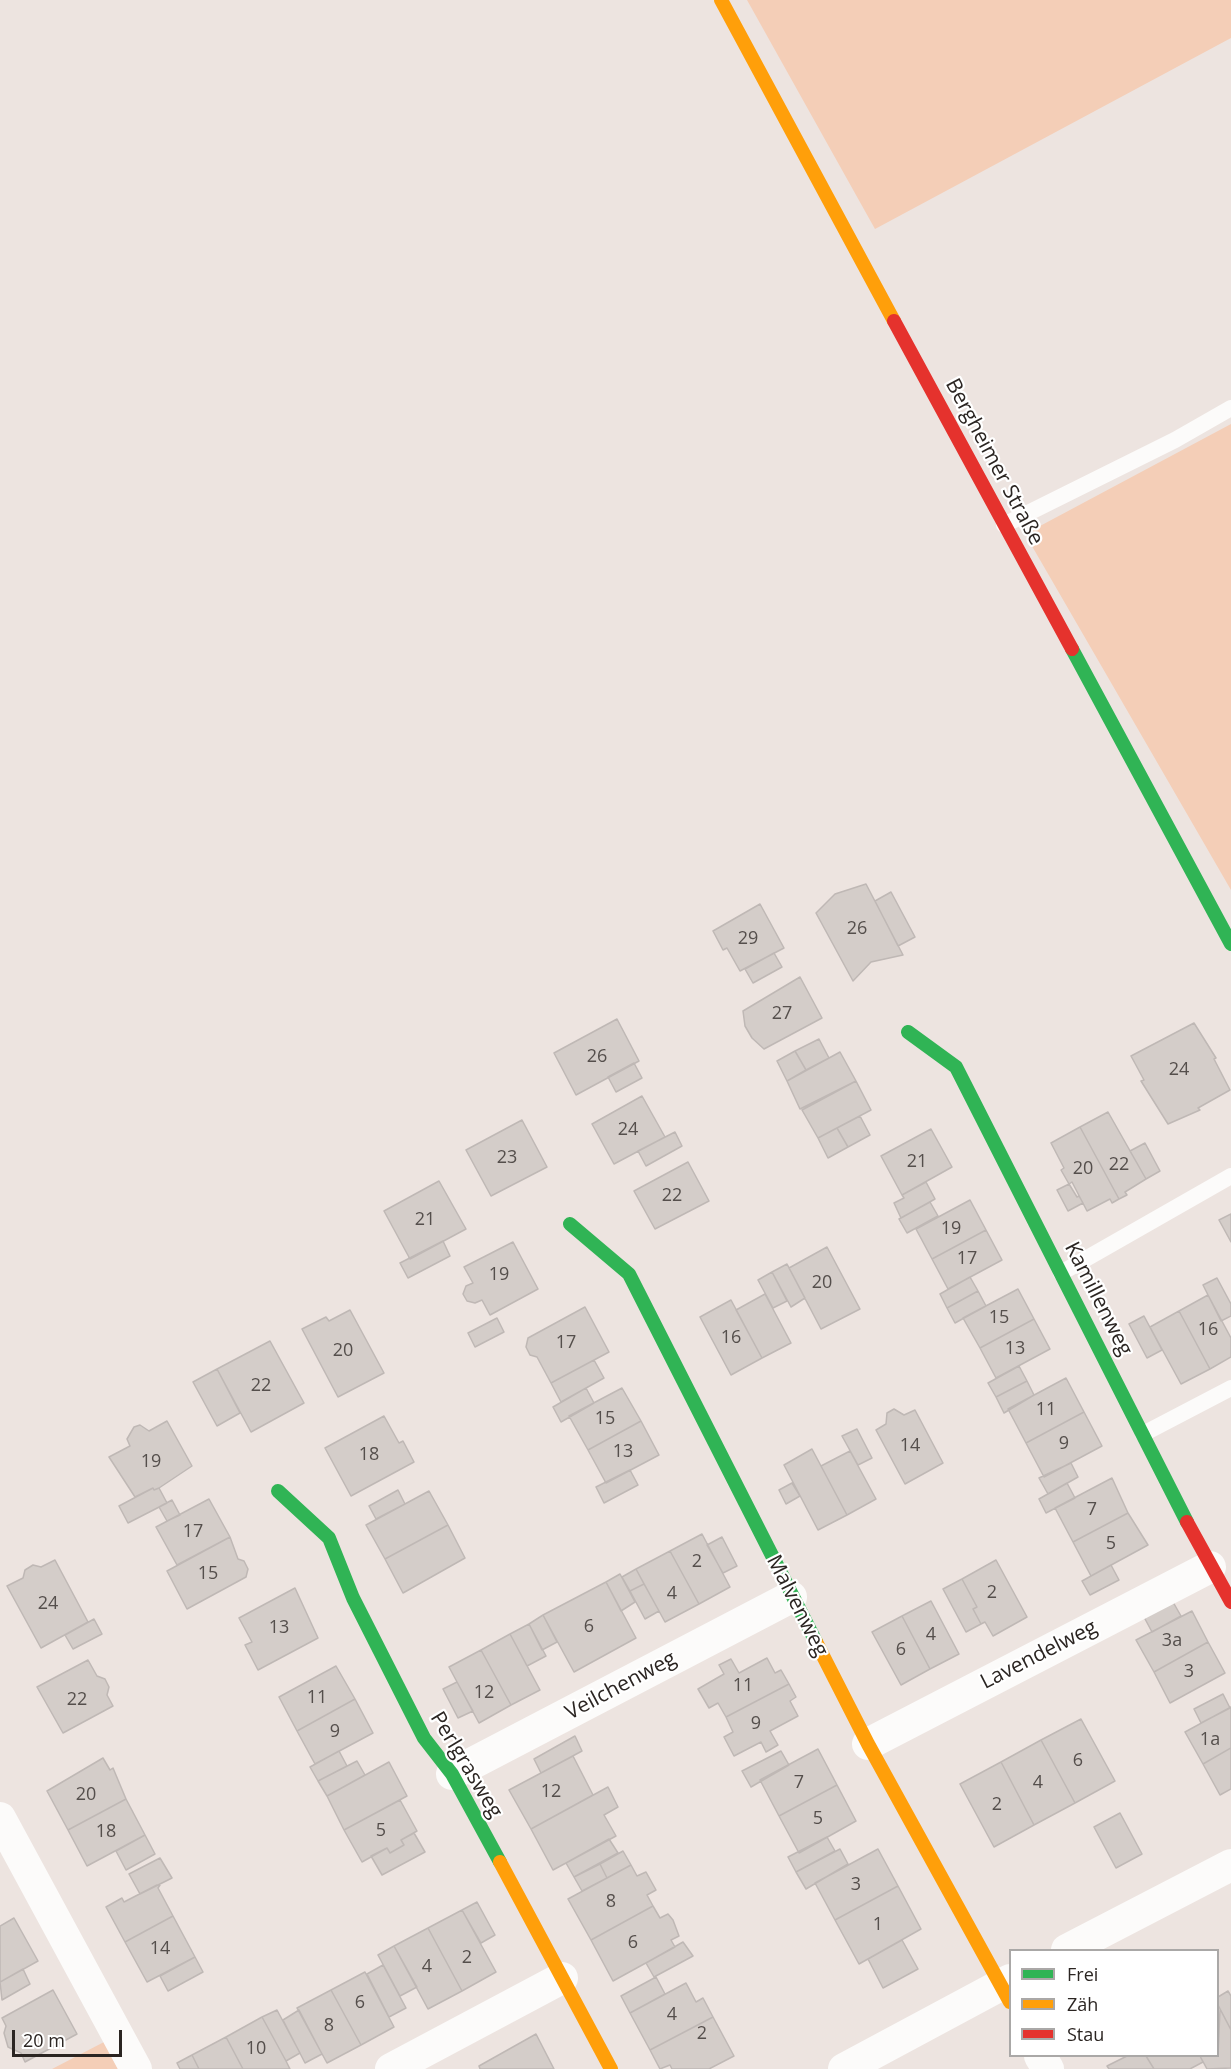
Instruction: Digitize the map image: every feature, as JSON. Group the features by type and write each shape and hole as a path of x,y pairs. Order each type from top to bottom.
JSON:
{"street":[{"name":"Bergheimer Straße","path":"721,0 1231,944"},
{"name":"Kamillenweg","path":"908,1032 956,1067 1210,1567 1230,1600"},
{"name":"Malvenweg","path":"570,1224 629,1274 791,1597 868,1744 1007,1989"},
{"name":"Perlgrasweg","path":"278,1491 328,1538 353,1598 424,1738 452,1774 611,2069"},
{"name":"Lavendelweg","path":"868,1744 1210,1567"},
{"name":"Veilchenweg","path":"452,1774 791,1597"},
{"path":"0,1818 136,2069"},
{"path":"1069,1949 1231,1865"},
{"path":"391,2069 562,1978"},
{"path":"844,2069 1007,1989"}],"lane":[{"path":"1004,525 1175,440 1231,408"},
{"path":"1061,1273 1231,1176"},
{"path":"1143,1434 1231,1388"}],"shaded area":[{"path":"747,0 1231,0 1231,38 875,229"},
{"path":"1231,424 1231,890 1025,534"},
{"path":"104,2042 118,2069 52,2069"}],"building":[{"path":"866,884 903,955 871,962 853,981 816,913 835,894"},
{"path":"891,892 915,937 898,946 875,901"},
{"path":"760,904 784,948 740,971 727,948 723,950 713,931"},
{"path":"774,953 782,967 753,983 745,969"},
{"path":"800,977 822,1018 764,1049 752,1038 745,1026 743,1011"},
{"path":"617,1019 639,1061 576,1095 554,1053"},
{"path":"1194,1023 1216,1058 1214,1059 1230,1090 1198,1108 1200,1110 1168,1124 1141,1081 1144,1080 1131,1056"},
{"path":"819,1039 829,1058 806,1070 795,1051"},
{"path":"795,1051 806,1070 787,1081 777,1061"},
{"path":"840,1052 856,1081 800,1109 787,1081"},
{"path":"634,1063 642,1078 616,1092 608,1077"},
{"path":"856,1081 871,1110 818,1138 802,1110"},
{"path":"642,1096 665,1137 614,1164 592,1124"},
{"path":"1108,1112 1146,1179 1125,1192 1127,1195 1119,1199 1080,1127"},
{"path":"860,1116 870,1135 848,1147 837,1128"},
{"path":"522,1120 547,1167 491,1196 466,1150"},
{"path":"1080,1127 1119,1199 1112,1203 1110,1199 1087,1211 1072,1182 1069,1184 1061,1170 1064,1168 1051,1143"},
{"path":"837,1128 848,1147 828,1158 818,1138"},
{"path":"931,1129 952,1167 902,1195 881,1156"},
{"path":"675,1132 682,1146 646,1166 638,1151"},
{"path":"1145,1143 1160,1171 1146,1179 1130,1151"},
{"path":"688,1162 709,1201 655,1229 634,1191"},
{"path":"439,1181 466,1229 410,1259 384,1211"},
{"path":"926,1182 935,1199 901,1218 894,1203 904,1198 902,1195"},
{"path":"1069,1184 1083,1203 1068,1211 1057,1190"},
{"path":"970,1200 986,1230 932,1259 916,1229"},
{"path":"930,1202 938,1216 907,1233 899,1219"},
{"path":"1231,1214 1231,1242 1219,1220"},
{"path":"986,1230 1002,1260 948,1289 932,1259"},
{"path":"443,1241 450,1256 408,1278 400,1263"},
{"path":"513,1242 538,1289 490,1315 482,1300 475,1303 467,1301 463,1294 466,1286 473,1283 464,1267"},
{"path":"827,1247 860,1309 821,1329 789,1268"},
{"path":"787,1264 805,1298 791,1307 772,1272"},
{"path":"772,1272 787,1301 773,1308 758,1280"},
{"path":"970,1277 978,1291 947,1308 940,1294"},
{"path":"1217,1278 1231,1304 1231,1316 1221,1321 1203,1285"},
{"path":"1018,1289 1034,1319 980,1348 963,1318"},
{"path":"978,1291 986,1306 955,1323 947,1308"},
{"path":"765,1294 791,1343 762,1358 736,1310"},
{"path":"1208,1295 1231,1338 1231,1357 1210,1369 1179,1311"},
{"path":"731,1300 762,1358 731,1375 700,1317"},
{"path":"585,1307 609,1352 551,1383 537,1357 530,1355 526,1347 528,1338"},
{"path":"350,1310 384,1373 338,1397 302,1329 326,1317 329,1321"},
{"path":"1179,1311 1210,1369 1181,1384 1150,1327"},
{"path":"1144,1316 1162,1350 1147,1358 1129,1324"},
{"path":"497,1318 504,1332 475,1347 468,1333"},
{"path":"1034,1319 1050,1349 996,1378 980,1348"},
{"path":"270,1341 304,1403 251,1432 217,1369"},
{"path":"594,1360 604,1378 561,1402 551,1383"},
{"path":"1019,1366 1027,1381 996,1397 988,1383"},
{"path":"217,1369 240,1413 217,1426 193,1382"},
{"path":"1066,1378 1084,1412 1026,1443 1008,1409"},
{"path":"1027,1381 1034,1395 1004,1413 996,1397"},
{"path":"586,1388 594,1403 561,1422 553,1407"},
{"path":"622,1388 641,1421 588,1450 569,1416"},
{"path":"894,1409 904,1415 915,1410 943,1463 905,1484 876,1430 886,1424 887,1413"},
{"path":"1084,1412 1102,1446 1044,1477 1026,1443"},
{"path":"384,1416 399,1443 403,1441 414,1462 351,1496 325,1448"},
{"path":"167,1421 192,1466 159,1488 154,1490 153,1488 135,1497 109,1457 130,1446 127,1439 134,1427 140,1425 149,1431"},
{"path":"641,1421 659,1455 606,1483 588,1450"},
{"path":"857,1429 872,1458 858,1465 842,1436"},
{"path":"812,1449 847,1515 818,1530 784,1465"},
{"path":"850,1451 876,1499 847,1515 821,1466"},
{"path":"1071,1463 1078,1477 1048,1494 1039,1478"},
{"path":"630,1470 638,1485 604,1503 596,1487"},
{"path":"1112,1478 1128,1513 1073,1542 1055,1508"},
{"path":"792,1483 800,1496 786,1504 779,1490"},
{"path":"1067,1483 1075,1498 1046,1513 1039,1499"},
{"path":"153,1488 154,1490 159,1488 167,1503 128,1523 119,1506"},
{"path":"398,1490 405,1504 376,1519 369,1506"},
{"path":"429,1491 448,1525 385,1559 366,1525"},
{"path":"209,1499 230,1537 177,1565 156,1527"},
{"path":"172,1500 180,1515 167,1521 159,1507"},
{"path":"1128,1513 1148,1545 1091,1576 1073,1542"},
{"path":"448,1525 465,1558 403,1593 385,1559"},
{"path":"702,1534 730,1587 699,1604 670,1551"},
{"path":"230,1537 238,1559 244,1561 248,1569 246,1577 187,1609 167,1571"},
{"path":"722,1537 737,1566 723,1573 707,1545"},
{"path":"670,1551 699,1604 665,1622 636,1569"},
{"path":"55,1560 88,1622 41,1648 7,1586 23,1578 25,1570 33,1565 41,1567"},
{"path":"996,1560 1027,1617 993,1636 985,1622 981,1624 973,1609 977,1607 962,1579"},
{"path":"1111,1565 1119,1580 1090,1595 1082,1581"},
{"path":"636,1569 644,1584 630,1591 622,1577"},
{"path":"620,1574 635,1602 621,1611 606,1582"},
{"path":"962,1579 977,1607 973,1609 981,1624 966,1632 943,1589"},
{"path":"606,1582 636,1638 574,1672 543,1615"},
{"path":"644,1584 659,1611 645,1619 630,1591"},
{"path":"295,1588 318,1638 258,1670 245,1645 252,1642 239,1618"},
{"path":"931,1601 959,1654 930,1669 902,1616"},
{"path":"1173,1602 1181,1616 1152,1632 1144,1617"},
{"path":"1192,1611 1208,1642 1154,1672 1136,1640"},
{"path":"543,1615 557,1642 542,1650 529,1624"},
{"path":"902,1616 930,1669 901,1685 872,1632"},
{"path":"94,1619 102,1634 73,1649 65,1635"},
{"path":"529,1624 546,1656 527,1666 510,1634"},
{"path":"510,1634 540,1690 511,1705 481,1650"},
{"path":"1208,1642 1225,1673 1170,1703 1154,1672"},
{"path":"481,1650 511,1705 479,1723 449,1667"},
{"path":"767,1658 775,1673 781,1670 789,1684 726,1717 718,1703 709,1708 698,1689 724,1674 719,1665 731,1659 739,1673"},
{"path":"88,1660 97,1676 105,1679 109,1687 107,1695 113,1706 63,1733 37,1687"},
{"path":"336,1666 355,1699 297,1731 279,1697"},
{"path":"457,1682 473,1711 458,1718 443,1689"},
{"path":"789,1684 796,1697 790,1701 798,1716 770,1731 778,1745 766,1752 761,1742 734,1756 724,1737 733,1732 726,1717"},
{"path":"1223,1694 1230,1708 1201,1723 1194,1709"},
{"path":"355,1699 373,1733 315,1764 297,1731"},
{"path":"1231,1707 1231,1748 1203,1764 1185,1732"},
{"path":"1081,1719 1115,1781 1075,1803 1041,1740"},
{"path":"575,1736 582,1751 541,1773 534,1759"},
{"path":"1041,1740 1075,1803 1034,1825 1001,1762"},
{"path":"1231,1748 1231,1789 1220,1795 1203,1764"},
{"path":"818,1749 837,1785 779,1816 760,1780"},
{"path":"339,1751 347,1766 318,1781 310,1767"},
{"path":"781,1751 789,1765 751,1787 742,1771"},
{"path":"573,1756 593,1795 531,1829 509,1790"},
{"path":"103,1758 110,1770 113,1768 126,1799 68,1830 47,1791"},
{"path":"357,1761 365,1775 327,1796 318,1781"},
{"path":"389,1762 407,1796 344,1830 327,1796"},
{"path":"1001,1762 1034,1825 994,1847 960,1784"},
{"path":"837,1785 856,1821 799,1853 779,1816"},
{"path":"608,1787 618,1807 604,1815 616,1836 553,1870 531,1829"},
{"path":"126,1799 145,1835 87,1866 68,1830"},
{"path":"400,1800 417,1831 401,1840 404,1845 390,1853 387,1848 362,1862 344,1830"},
{"path":"1120,1813 1142,1854 1116,1868 1094,1827"},
{"path":"414,1833 425,1852 382,1875 371,1856 387,1848 390,1853 404,1845 401,1840"},
{"path":"145,1835 155,1854 126,1870 116,1851"},
{"path":"827,1837 835,1851 796,1872 788,1857"},
{"path":"609,1839 618,1853 574,1877 566,1863"},
{"path":"840,1849 848,1864 806,1889 796,1872"},
{"path":"878,1849 898,1886 835,1920 815,1883"},
{"path":"623,1851 631,1865 607,1878 600,1864"},
{"path":"160,1858 172,1878 140,1894 129,1874"},
{"path":"600,1864 607,1878 582,1891 574,1877"},
{"path":"631,1865 637,1876 646,1872 656,1890 647,1895 653,1906 591,1940 568,1899"},
{"path":"160,1885 158,1888 173,1916 125,1942 106,1907 122,1898 124,1902"},
{"path":"898,1886 921,1929 859,1964 835,1920"},
{"path":"477,1902 495,1935 481,1943 462,1910"},
{"path":"653,1906 660,1918 668,1914 673,1920 679,1936 671,1940 675,1947 613,1981 591,1940"},
{"path":"462,1910 496,1972 462,1991 428,1928"},
{"path":"173,1916 195,1957 147,1982 125,1942"},
{"path":"14,1918 38,1961 0,1982 0,1926"},
{"path":"428,1928 462,1991 428,2009 394,1946"},
{"path":"902,1940 918,1969 883,1988 868,1959"},
{"path":"683,1942 693,1956 654,1977 646,1963"},
{"path":"394,1946 417,1987 400,1996 378,1955"},
{"path":"195,1957 203,1972 168,1991 160,1976"},
{"path":"383,1965 406,2008 389,2017 367,1974"},
{"path":"23,1969 30,1984 2,2000 0,1982"},
{"path":"365,1972 394,2027 361,2045 331,1990"},
{"path":"656,1977 665,1994 630,2013 621,1996"},
{"path":"686,1983 696,2002 703,1998 713,2017 650,2050 630,2013"},
{"path":"53,1990 77,2034 25,2062 21,2053 8,2047 4,2033 6,2026 2,2018"},
{"path":"331,1990 361,2045 327,2063 297,2008"},
{"path":"1228,1991 1231,1996 1231,2030 1219,2007 1219,1996"},
{"path":"1220,2009 1231,2030 1231,2068 1207,2069 1201,2057 1219,2057"},
{"path":"277,2010 300,2053 286,2061 262,2017"},
{"path":"299,2010 322,2054 305,2063 283,2020"},
{"path":"262,2017 290,2069 243,2069 226,2037"},
{"path":"713,2017 734,2056 709,2069 672,2069 670,2065 660,2069 650,2050"},
{"path":"536,2034 554,2069 480,2069 479,2066"},
{"path":"226,2037 243,2069 199,2069 192,2055"},
{"path":"192,2055 199,2069 180,2069 177,2063"},
{"path":"1125,2057 1147,2057 1154,2069 1109,2069 1107,2066"},
{"path":"1147,2057 1200,2057 1203,2062 1190,2069 1154,2069"}],"traffic: fast":[{"path":"1072,649 1231,944"},
{"path":"908,1032 956,1067 1187,1522"},
{"path":"570,1224 629,1274 816,1642"},
{"path":"278,1491 329,1538 353,1598 424,1738 452,1774 500,1862"}],"traffic: slow":[{"path":"721,0 894,321"},
{"path":"816,1642 868,1744 1009,2000"},
{"path":"500,1862 611,2069"}],"traffic: jam":[{"path":"894,321 1072,649"},
{"path":"1187,1522 1231,1602"}]}
